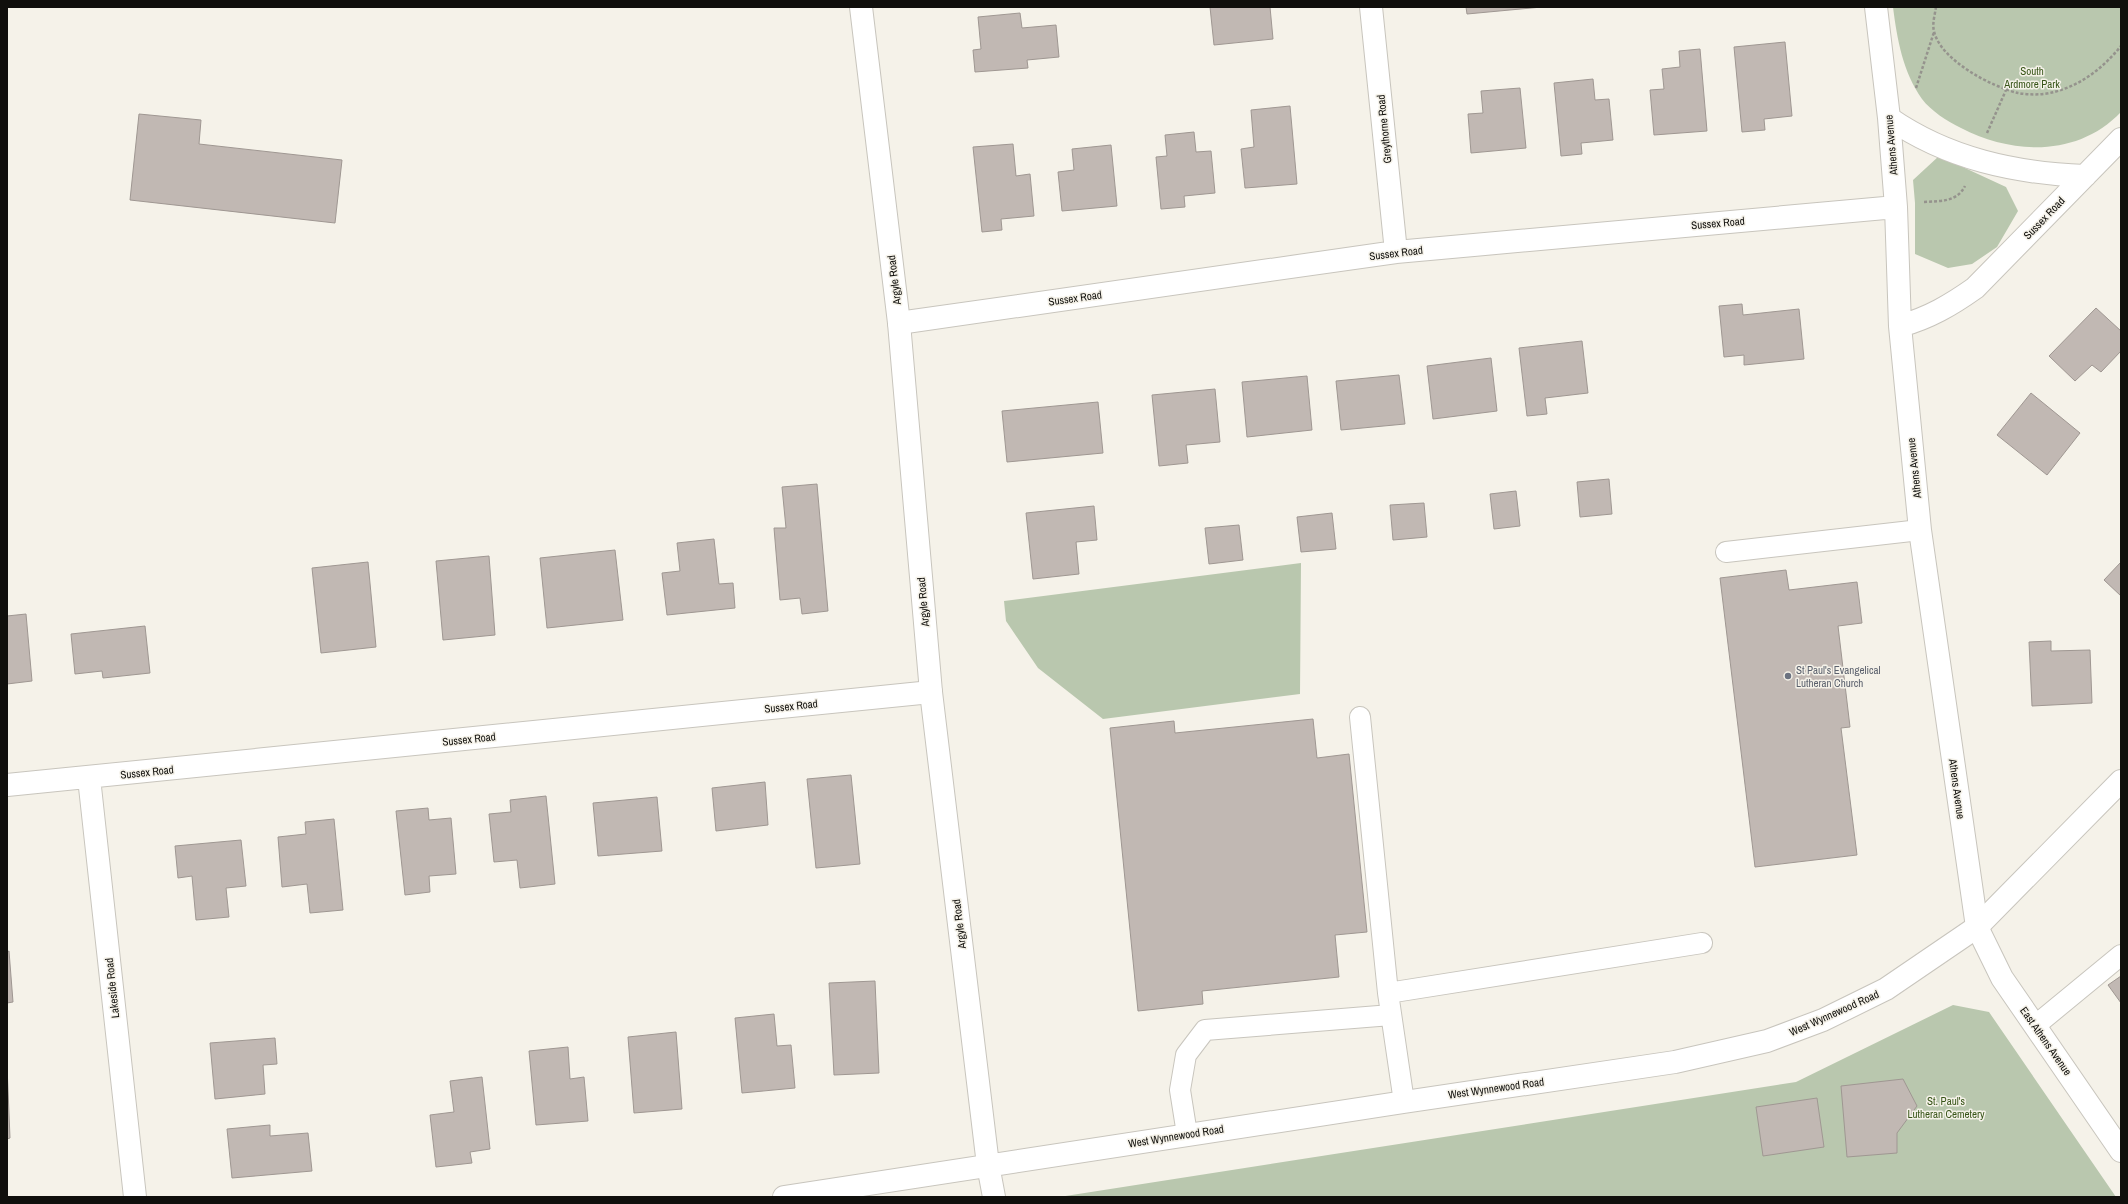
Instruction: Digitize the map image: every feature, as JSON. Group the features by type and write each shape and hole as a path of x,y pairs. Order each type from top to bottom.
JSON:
{"street":[{"name":"Argyle Road","path":"860,7 899,323 931,692 988,1165 994,1197"},
{"name":"Greythorne Road","path":"1371,7 1396,252"},
{"name":"Athens Avenue","path":"1876,7 1894,122 1900,326 1920,530 1977,927"},
{"path":"1894,122 1948,151 1976,161 2043,174 2085,176"},
{"name":"Sussex Road","path":"1900,326 1923,319 1944,309 1975,288 2121,139"},
{"name":"Sussex Road","path":"899,323 1396,252 1896,207"},
{"name":"Sussex Road","path":"7,785 89,778 931,692"},
{"name":"Lakeside Road","path":"89,778 135,1197"},
{"name":"West Wynnewood Road","path":"784,1197 1187,1134 1675,1062 1767,1041 1823,1020 1886,990 1977,927 2121,781"},
{"name":"East Athens Avenue","path":"1977,927 2002,978 2036,1025 2121,1151"}],"lane":[{"path":"1726,552 1920,530"},
{"path":"1360,717 1388,993 1404,1102"},
{"path":"1388,993 1702,943"},
{"path":"2036,1025 2121,955"},
{"path":"1187,1134 1180,1090 1186,1054 1205,1030 1391,1015"}],"path":[{"path":"1894,122 1916,89 1934,31 1936,7"},
{"path":"1934,31 1948,55 1964,68 2006,90 2034,94 2054,92 2074,85 2105,64 2121,46"},
{"path":"1896,207 1954,198 1961,193 2006,90"}],"green space":[{"name":"South Ardmore Park","path":"1893,7 2121,7 2121,112 2104,127 2085,137 2065,144 2044,147 2023,147 2002,143 1981,137 1961,128 1930,108 1915,89 1902,55"},
{"path":"1939,156 2006,187 2018,211 1997,247 1972,264 1948,268 1915,254 1915,203 1913,180"},
{"path":"1301,563 1300,694 1103,719 1038,668 1006,621 1004,601"},
{"name":"St. Paul's Lutheran Cemetery","path":"1953,1005 1989,1012 2116,1197 1059,1197 1796,1082"}],"building":[{"path":"1210,7 1270,7 1273,39 1214,45"},
{"path":"1466,7 1542,7 1467,14"},
{"path":"1020,13 1022,28 1056,25 1059,57 1027,60 1028,68 975,72 973,50 981,49 978,17"},
{"path":"1785,42 1792,116 1764,119 1765,130 1742,132 1734,47"},
{"path":"1700,49 1707,131 1654,135 1650,90 1664,89 1662,69 1680,67 1679,51"},
{"path":"1593,79 1595,100 1609,99 1613,140 1581,143 1582,154 1561,156 1554,83"},
{"path":"1520,88 1526,148 1471,153 1468,114 1483,113 1481,91"},
{"path":"1290,106 1297,184 1245,188 1241,149 1254,147 1251,110"},
{"path":"139,114 201,120 199,144 342,160 335,223 130,200"},
{"path":"1194,132 1196,152 1211,151 1215,193 1184,196 1185,207 1161,209 1156,157 1167,156 1165,135"},
{"path":"1013,144 1016,176 1030,174 1034,216 1001,219 1002,230 982,232 973,147"},
{"path":"1111,145 1117,206 1062,211 1058,172 1074,170 1072,149"},
{"path":"1742,304 1743,315 1799,309 1804,359 1744,365 1744,355 1724,357 1719,306"},
{"path":"2096,308 2121,331 2121,351 2101,372 2092,365 2075,381 2049,356"},
{"path":"1582,341 1588,393 1545,398 1547,414 1527,416 1519,348"},
{"path":"1491,358 1497,411 1433,419 1427,366"},
{"path":"1399,375 1405,424 1341,430 1336,381"},
{"path":"1307,376 1312,430 1247,437 1242,382"},
{"path":"1215,389 1220,442 1186,445 1188,463 1159,466 1152,395"},
{"path":"2031,393 2080,433 2047,475 1997,435"},
{"path":"1098,402 1103,453 1007,462 1002,411"},
{"path":"1609,479 1612,514 1580,517 1577,482"},
{"path":"817,484 828,611 802,614 800,598 780,600 774,528 786,528 782,487"},
{"path":"1516,491 1520,526 1494,529 1490,494"},
{"path":"1424,503 1427,537 1393,540 1390,505"},
{"path":"1094,506 1097,540 1076,542 1079,574 1033,579 1026,513"},
{"path":"1332,513 1336,549 1301,552 1297,517"},
{"path":"1239,525 1243,560 1209,564 1205,528"},
{"path":"714,539 719,584 733,583 735,608 667,615 662,573 680,571 677,543"},
{"path":"615,550 623,620 547,628 540,558"},
{"path":"489,556 495,635 443,640 436,561"},
{"path":"368,562 376,647 321,653 312,568"},
{"path":"2121,562 2121,596 2104,580"},
{"name":"St Paul's Evangelical Lutheran Church","path":"1786,570 1789,590 1857,582 1862,623 1838,626 1850,727 1841,728 1857,855 1755,867 1720,578"},
{"path":"26,614 32,681 7,684 7,616"},
{"path":"145,626 150,673 103,678 102,671 75,674 71,634"},
{"path":"2051,641 2051,651 2090,650 2092,703 2032,706 2029,642"},
{"path":"1313,719 1317,758 1349,754 1367,932 1335,935 1339,977 1202,991 1203,1004 1138,1011 1110,728 1174,721 1175,733"},
{"path":"851,775 860,864 816,868 807,779"},
{"path":"765,782 768,825 716,831 712,788"},
{"path":"546,796 555,884 520,888 517,860 494,862 489,814 511,812 510,800"},
{"path":"657,797 662,851 598,856 593,803"},
{"path":"428,808 429,820 451,818 456,874 429,876 430,892 405,895 396,811"},
{"path":"334,819 343,910 310,913 307,884 282,887 278,837 306,834 305,822"},
{"path":"241,840 246,886 226,888 229,917 196,920 192,876 178,878 175,846"},
{"path":"9,951 13,1002 7,1003 7,952"},
{"path":"2121,976 2121,1003 2108,985"},
{"path":"875,981 879,1073 834,1075 829,983"},
{"path":"774,1014 777,1046 791,1045 795,1088 742,1093 735,1018"},
{"path":"676,1032 682,1109 634,1113 628,1037"},
{"path":"275,1038 277,1064 263,1065 265,1094 215,1099 210,1043"},
{"path":"568,1047 570,1079 584,1077 588,1121 536,1125 529,1051"},
{"path":"7,1066 10,1138 7,1139"},
{"path":"482,1077 490,1149 470,1152 472,1163 436,1167 430,1115 454,1112 450,1081"},
{"path":"1903,1079 1917,1106 1897,1133 1897,1153 1847,1157 1841,1086"},
{"path":"1817,1098 1824,1147 1763,1156 1756,1107"},
{"path":"270,1125 270,1136 308,1133 312,1171 232,1178 227,1129"}],"place":[{"name":"St Paul's Evangelical Lutheran Church","path":"1788,676"}]}
